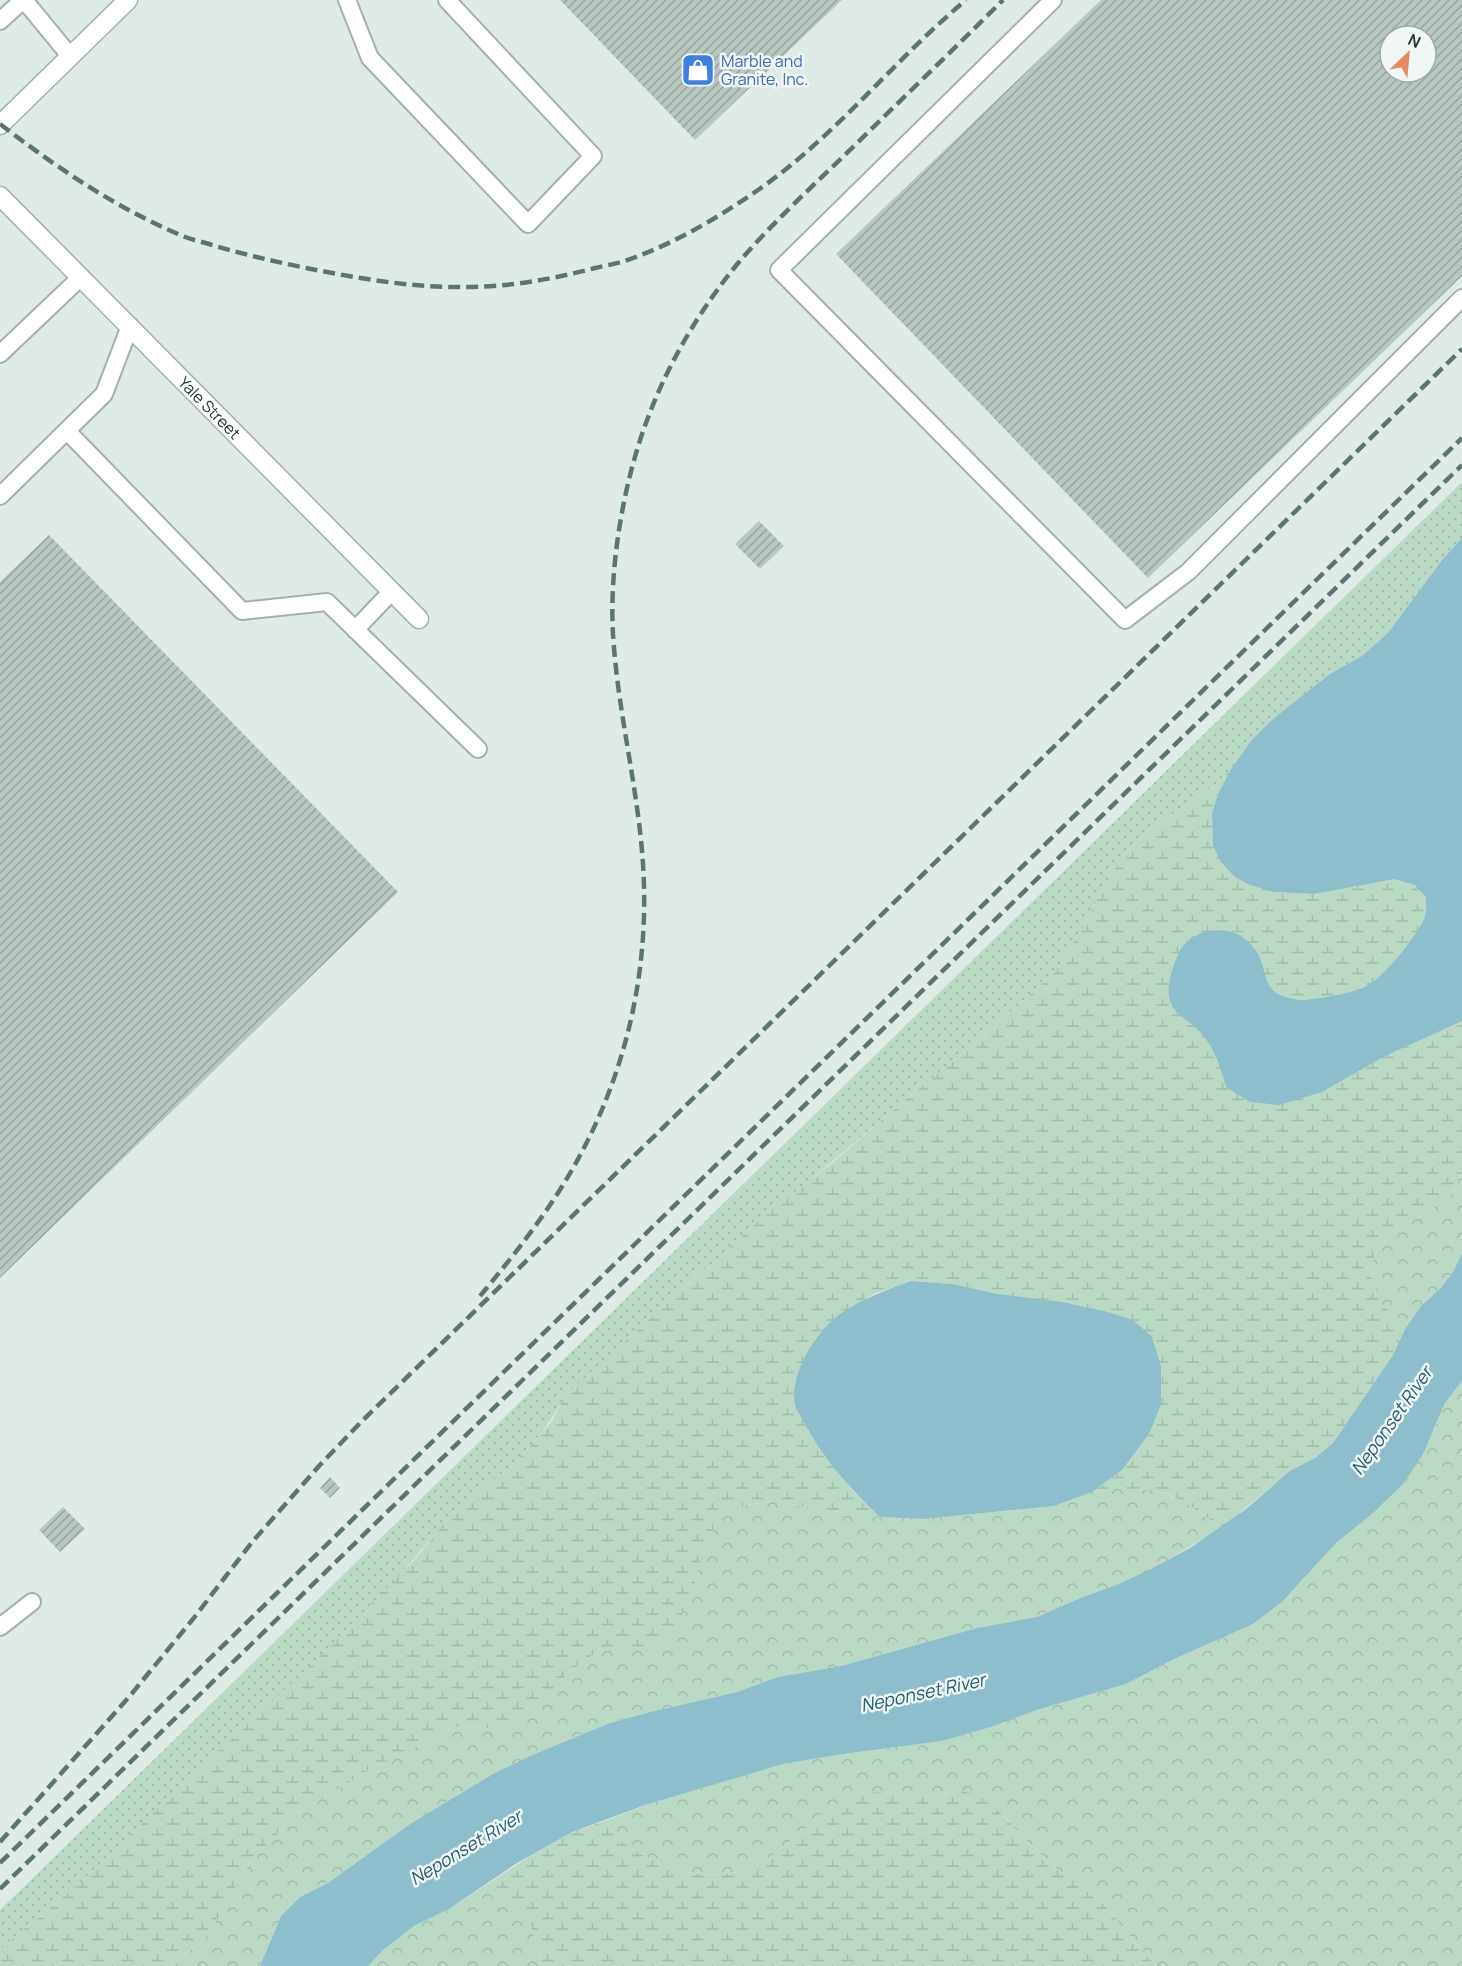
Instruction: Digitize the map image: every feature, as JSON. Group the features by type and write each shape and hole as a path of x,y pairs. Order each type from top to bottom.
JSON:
{"street":[{"path":"0,125 128,0"},
{"name":"Yale Street","path":"0,196 419,619"}],"lane":[{"path":"0,21 23,0 70,56"},
{"path":"347,0 370,58 528,224 593,156 447,0"},
{"path":"1053,0 779,270 1125,620 1188,572 1462,298"},
{"path":"0,354 81,277"},
{"path":"0,496 104,394 130,327"},
{"path":"67,430 242,611 327,602 478,749"},
{"path":"355,630 392,591"},
{"path":"0,1628 32,1602"}],"green space":[{"path":"1462,482 1462,538 1442,560 1388,633 1362,656 1330,674 1294,702 1251,741 1231,769 1215,785 1148,831 1129,850 1113,871 1086,922 1055,972 978,1041 704,1270 564,1397 529,1448 461,1507 350,1627 94,1870 0,1950 0,1910"},
{"path":"1428,580 1462,628 1462,1171 1454,1191 1427,1213 1396,1227 1375,1254 1371,1276 1380,1301 1405,1329 1393,1355 1333,1443 1315,1458 1290,1472 1221,1528 1187,1504 1164,1494 1141,1489 1092,1492 1123,1469 1149,1434 998,1294 953,1284 911,1281 874,1294 839,1315 795,1381 795,1405 809,1432 829,1461 854,1492 880,1517 773,1501 747,1505 728,1513 711,1531 682,1616 667,1640 649,1648 603,1649 585,1660 539,1703 514,1721 487,1728 456,1727 377,1765 296,1814 249,1864 215,1924 201,1942 171,1966 0,1966 0,1950 94,1870 317,1659 415,1559 466,1501 526,1451 552,1421 564,1397 770,1211 831,1164 978,1041 1055,972 1086,922 1113,871 1148,831 1215,785 1231,769 1218,794 1212,813 1213,845 1274,892 1314,894 1349,886 1343,695 1330,674 1362,656 1388,633"},
{"path":"1462,1171 1462,1253 1442,1287 1421,1306 1405,1329 1380,1302 1371,1276 1375,1254 1396,1227 1427,1213 1454,1191"},
{"path":"1462,1381 1462,1966 1156,1966 1105,1905 1050,1863 1000,1812 954,1790 933,1797 870,1792 851,1796 828,1809 767,1859 749,1868 711,1875 671,1868 635,1851 619,1839 605,1821 688,1791 783,1764 942,1741 991,1727 1040,1709 1126,1684 1172,1660 1253,1624 1282,1602 1336,1543 1372,1514 1435,1428 1445,1403"},
{"path":"1121,1488 1154,1490 1187,1503 1221,1528 1153,1569 1037,1617 977,1628 841,1666 778,1677 737,1692 610,1723 532,1755 493,1774 410,1824 328,1883 300,1897 281,1916 260,1966 171,1966 201,1942 249,1864 296,1814 377,1765 456,1727 487,1728 561,1680 585,1660 603,1649 623,1647 702,1554 711,1531 728,1513 747,1505 773,1501 880,1517 924,1519 1054,1506 1092,1492"},
{"path":"954,1790 976,1794 1000,1812 1050,1863 1105,1905 1156,1966 543,1966 529,1919 507,1901 483,1887 545,1846 572,1832 605,1821 619,1839 635,1851 671,1868 711,1875 749,1868 767,1859 828,1809 851,1796 870,1792 933,1797"},
{"path":"483,1887 507,1901 529,1919 543,1966 368,1966 383,1950 414,1926 449,1909"}],"water":[{"path":"1462,538 1462,1021 1385,1056 1322,1092 1279,1105 1250,1102 1226,1087 1211,1047 1198,1029 1178,1013 1171,1003 1169,982 1173,967 1188,941 1197,935 1216,930 1236,934 1247,940 1256,950 1274,992 1298,1000 1332,996 1365,987 1381,976 1420,927 1426,911 1426,897 1415,885 1394,879 1314,894 1274,892 1250,885 1235,877 1220,861 1213,845 1212,813 1218,794 1231,769 1251,741 1294,702 1330,674 1362,656 1388,633 1442,560"},
{"name":"Neponset River","path":"1462,1253 1462,1381 1445,1403 1423,1454 1404,1483 1372,1514 1336,1543 1282,1602 1253,1624 1172,1660 1126,1684 1040,1709 991,1727 942,1741 783,1764 648,1804 572,1832 517,1863 449,1909 414,1926 383,1950 368,1966 260,1966 281,1916 300,1897 328,1883 410,1824 493,1774 532,1755 610,1723 737,1692 778,1677 841,1666 977,1628 1037,1617 1121,1583 1190,1548 1246,1509 1290,1471 1315,1458 1333,1443 1393,1355 1405,1329 1421,1306 1442,1287"},
{"path":"911,1281 953,1284 998,1294 1062,1302 1133,1320 1152,1337 1161,1366 1161,1404 1149,1434 1123,1469 1092,1492 1054,1506 924,1519 880,1517 848,1484 819,1448 796,1409 794,1393 800,1367 806,1354 831,1322 866,1299"}],"building":[{"name":"Marble and Granite, Inc.","path":"560,0 842,0 695,140"},
{"path":"1101,0 1462,0 1462,276 1148,578 836,254"},
{"path":"759,521 784,546 760,569 735,544"},
{"path":"49,535 398,892 0,1278 0,582"},
{"path":"330,1477 340,1488 330,1498 320,1488"},
{"path":"63,1507 85,1529 60,1552 39,1530"}],"railway":[{"path":"0,124 42,155 108,198 190,239 281,263 385,282 445,287 481,287 531,282 628,260 682,237 728,210 786,169 813,146 914,47 966,0"},
{"path":"480,1296 535,1226 574,1166 610,1091 633,1011 640,970 644,886 635,791 616,666 612,608 613,580 620,523 632,467 657,395 688,335 739,262 795,203 1003,0"},
{"path":"0,1842 129,1697 253,1541 362,1421 1462,349"},
{"path":"0,1863 1462,438"},
{"path":"0,1889 1462,465"}],"place":[{"name":"Marble and Granite, Inc.","path":"698,70"}]}
